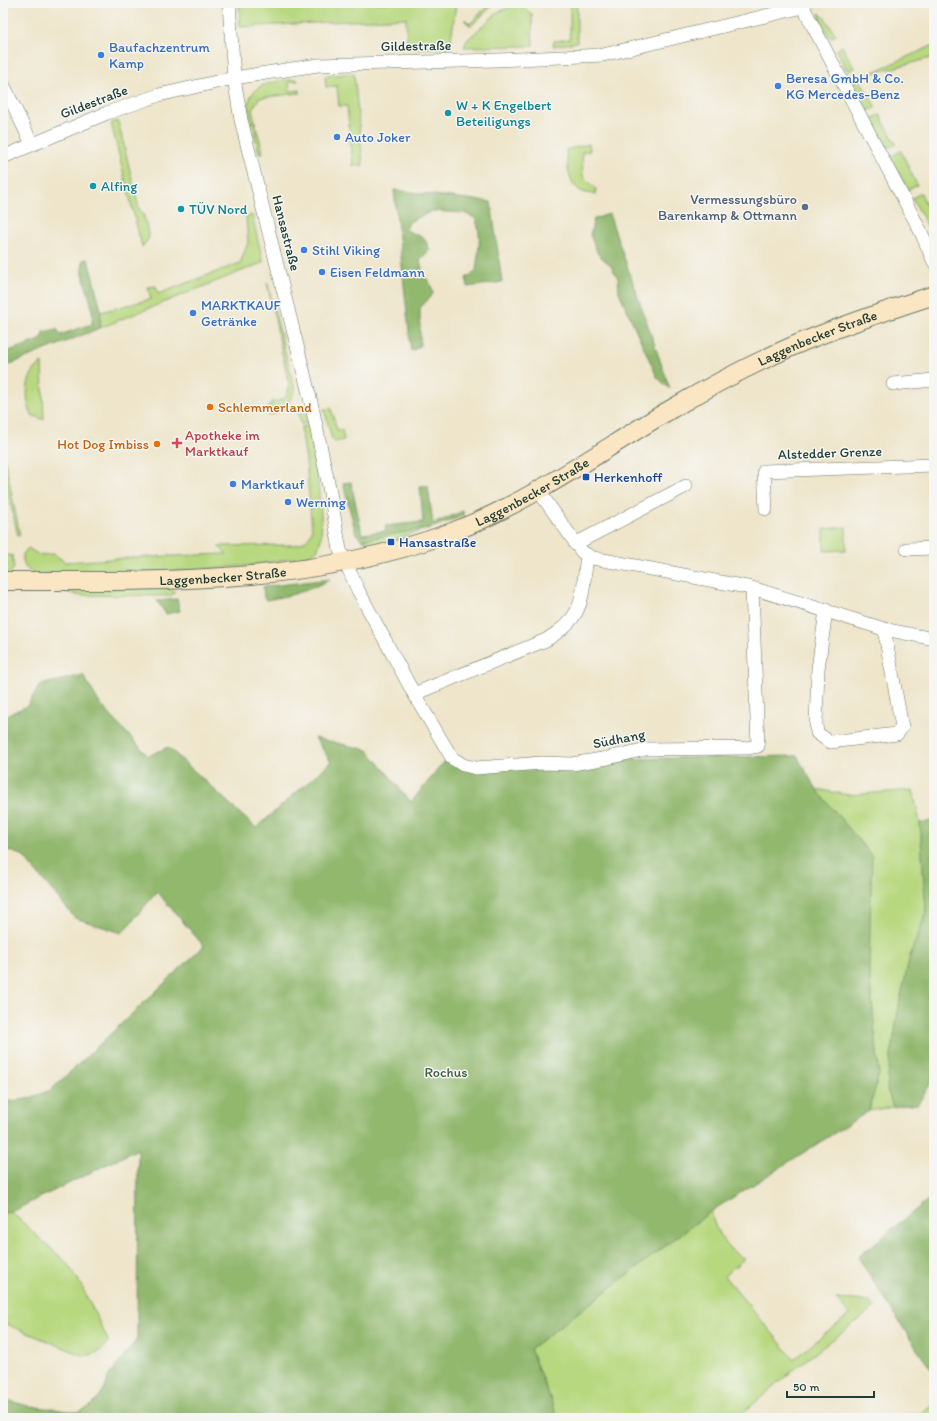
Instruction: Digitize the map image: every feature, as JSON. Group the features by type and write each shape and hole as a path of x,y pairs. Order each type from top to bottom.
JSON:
{"street":[{"name":"Hansastraße","path":"229,3 234,78 241,120 311,402 329,487 340,550 345,563"},
{"name":"Gildestraße","path":"3,157 107,113 159,95 234,78 318,65 497,60 603,54 805,5"},
{"path":"805,5 921,232 934,262"},
{"path":"3,84 32,144"},
{"name":"Laggenbecker Straße","path":"3,581 164,581 294,571 345,563 396,550 454,531 538,490 674,408 738,372 793,346 834,329 934,295"},
{"path":"893,384 934,380"},
{"name":"Alstedder Grenze","path":"766,509 764,471 934,465"},
{"path":"575,544 686,486"},
{"path":"538,490 575,544 587,556 752,588 884,629 934,639"},
{"path":"907,549 934,548"},
{"path":"414,694 546,640 561,631 574,617 582,601 587,556"},
{"name":"Südhang","path":"345,563 414,694 452,758 463,765 476,768 542,763 572,764 608,758 646,749 747,748 758,746 752,588"},
{"path":"826,610 818,669 816,725 817,733 830,742 897,734 902,727 884,629"}],"green space":[{"path":"239,3 456,3 450,48 407,48 406,18 240,27"},
{"path":"490,3 495,3 471,26 465,21 465,19 470,24"},
{"path":"570,3 577,3 577,42 553,46 554,41 570,39"},
{"path":"516,5 521,6 532,14 533,46 464,47 467,40 498,12"},
{"path":"819,13 824,17 836,35 830,38 821,22"},
{"path":"934,45 934,57 866,75"},
{"path":"842,46 854,68 849,71 845,68 837,50"},
{"path":"354,73 363,165 353,166 347,106 339,106 337,86 326,87 325,76"},
{"path":"859,78 876,107 866,112 852,84 854,80"},
{"path":"297,79 298,81 289,82 290,91 300,90 300,93 259,98 252,110 263,153 259,153 249,112 249,102 252,94 257,89 272,82"},
{"path":"880,115 896,144 886,149 869,120"},
{"path":"118,121 140,212 143,212 149,238 142,247 111,123"},
{"path":"589,144 590,151 582,152 583,176 596,189 595,194 586,193 579,190 574,185 569,173 566,150"},
{"path":"901,151 917,185 908,190 890,157"},
{"path":"394,190 491,202 502,282 468,287 466,278 476,271 479,251 479,231 475,218 464,213 432,211 409,222 406,230 424,238 430,250 420,260 423,274 431,285 433,294 420,308 420,346 411,351"},
{"path":"921,193 934,224 928,227 912,198"},
{"path":"609,214 670,389 657,377 619,292 618,278 611,266 598,254 590,235 594,219"},
{"path":"252,215 263,261 262,263 100,328 101,312 151,299 148,287 156,286 158,294 240,263 248,243 246,217"},
{"path":"88,259 101,310 100,328 3,367 3,353 40,340 43,336 43,332 57,329 60,335 92,324 92,307 82,268 83,260"},
{"path":"267,282 295,390 285,407 277,413 268,415 268,406 270,406 271,402 282,400 286,396 289,385"},
{"path":"42,363 44,420 32,415 29,409 27,394 29,380 36,368"},
{"path":"301,407 304,407 308,423 301,424 298,410"},
{"path":"331,408 337,430 342,430 344,440 335,442 332,439 324,409"},
{"path":"309,426 318,488 321,538 316,551 308,556 246,566 177,571 34,574 25,566 23,554 28,548 39,555 54,554 65,562 227,554 218,546 299,544 307,539 312,530 306,461 301,427"},
{"path":"3,451 20,535 18,536 3,472"},
{"path":"351,482 362,534 386,531 385,526 423,522 420,486 428,486 433,524 463,511 463,516 433,527 362,540 356,534 343,483"},
{"path":"433,527 380,544 371,545 362,540"},
{"path":"846,527 846,550 824,551 824,529"},
{"path":"12,555 14,568 10,573 3,576 3,556"},
{"path":"330,579 315,587 283,597 266,600 264,598 263,587"},
{"path":"172,588 175,592 170,596 77,595 64,591 67,589"},
{"path":"177,599 180,611 166,614 157,601"},
{"name":"Rochus","path":"83,675 100,704 148,756 168,747 256,828 331,762 315,738 368,750 411,802 444,762 797,756 816,789 872,856 869,971 879,1074 869,1111 710,1212 530,1349 558,1418 3,1418 3,1399 28,1406 79,1412 90,1406 99,1397 106,1386 108,1377 137,1339 138,1149 11,1212 3,1213 3,1102 27,1099 51,1090 204,946 157,892 122,933 75,918 22,855 3,849 3,717 27,706 40,685"},
{"path":"816,789 849,795 913,790 920,823 926,913 910,956 887,1089 893,1107 869,1111 879,1074 869,971"},
{"path":"934,820 934,1078 918,1104 893,1107 887,1089 899,1004 910,956 926,913 920,823"},
{"path":"934,1195 934,1373 918,1351 858,1257"},
{"path":"712,1210 714,1223 722,1238 733,1251 739,1256 745,1258 724,1276 794,1359 849,1315 836,1299 869,1301 875,1307 797,1367 737,1418 558,1418 530,1349"},
{"path":"11,1212 66,1262 78,1279 107,1338 108,1342 101,1351 89,1355 82,1355 3,1323 3,1213"},
{"path":"934,1403 934,1418 914,1418"}],"place":[{"name":"Baufachzentrum Kamp","path":"101,55"},
{"name":"Beresa GmbH & Co. KG Mercedes-Benz","path":"778,86"},
{"name":"W + K Engelbert Beteiligungs","path":"448,113"},
{"name":"Auto Joker","path":"337,137"},
{"name":"Alfing","path":"93,186"},
{"name":"Vermessungsbüro Barenkamp & Ottmann","path":"805,207"},
{"name":"TÜV Nord","path":"181,209"},
{"name":"Stihl Viking","path":"304,250"},
{"name":"Eisen Feldmann","path":"322,272"},
{"name":"MARKTKAUF Getränke","path":"193,313"},
{"name":"Schlemmerland","path":"210,407"},
{"name":"Apotheke im Marktkauf","path":"177,443"},
{"name":"Hot Dog Imbiss","path":"157,444"},
{"name":"Herkenhoff","path":"586,477"},
{"name":"Marktkauf","path":"233,484"},
{"name":"Werning","path":"288,502"},
{"name":"Hansastraße","path":"391,542"}]}
